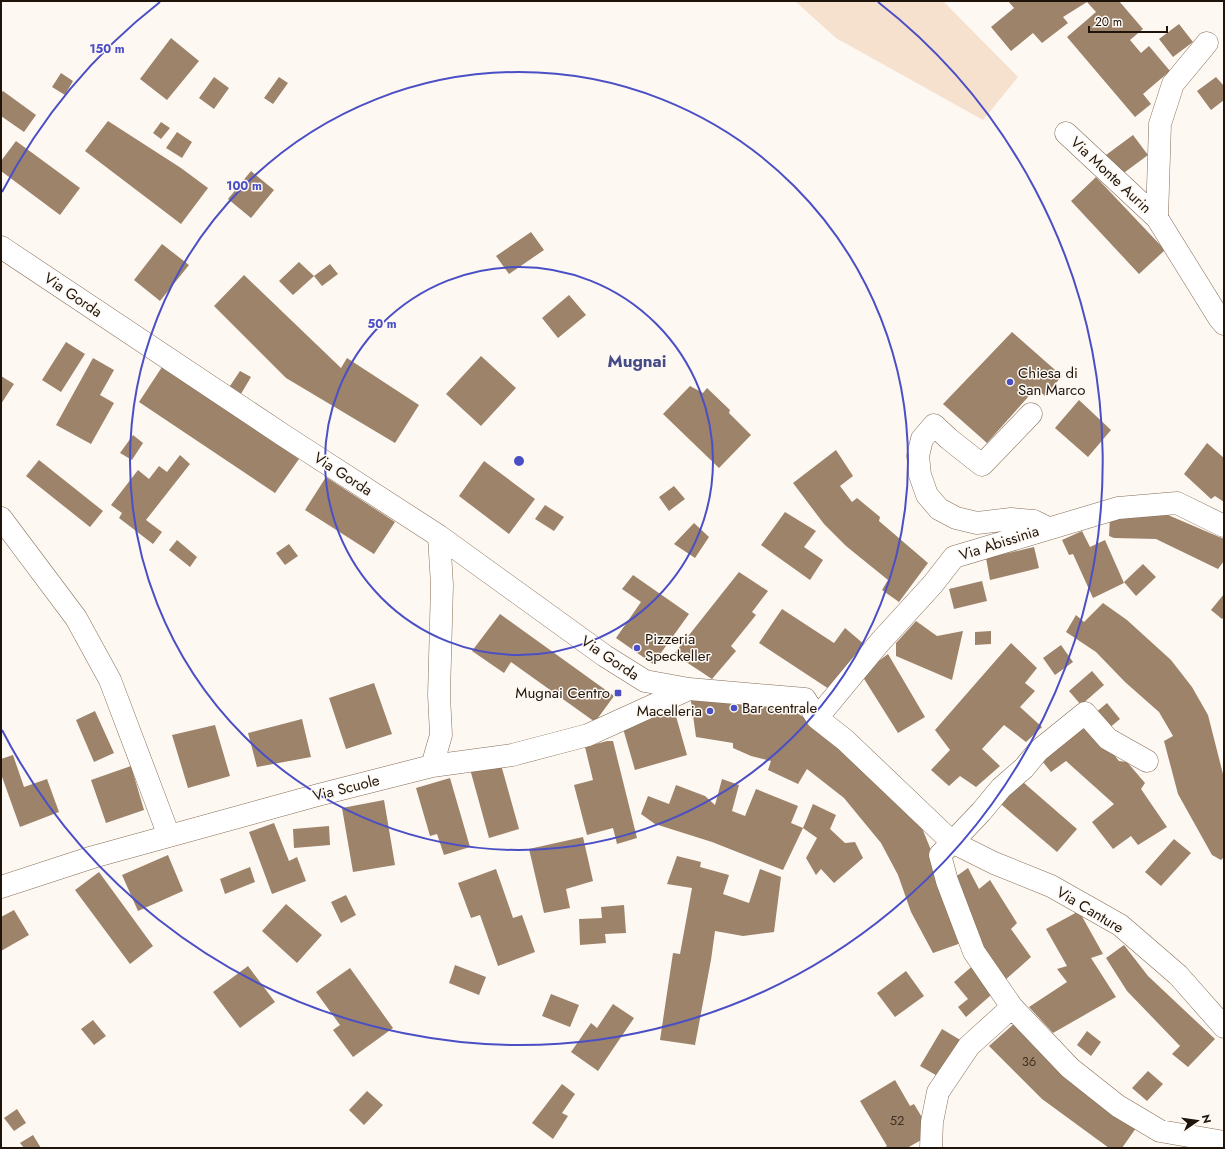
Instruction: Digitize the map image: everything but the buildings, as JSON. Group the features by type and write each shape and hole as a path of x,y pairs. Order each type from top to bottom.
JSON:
{"street":[{"name":"Via Monte Aurin","path":"1157,218 1160,124 1173,84 1207,43"},
{"name":"Via Monte Aurin","path":"1066,133 1157,218 1218,318 1224,324"},
{"name":"Via Gorda","path":"1,247 283,435 439,536 605,656 645,681 689,689"},
{"path":"1031,414 982,465 934,425 922,439 918,456 920,475 927,495 939,509 956,518 977,523 1010,519 1034,521 1048,528"},
{"name":"Via Abissinia","path":"817,718 880,642 954,557 1118,508 1177,503 1224,526"},
{"path":"1,518 76,618 110,680 169,836"},
{"path":"432,766 441,735 440,695 442,585 439,536"},
{"name":"Via Scuole","path":"1,888 94,857 310,797 432,766 512,755 588,735 689,689"},
{"name":"Via Canture","path":"689,689 805,699 817,718 845,740 952,842 994,863 1051,886 1120,925 1178,976 1224,1027"},
{"path":"1147,761 1108,739 1084,713 1038,751 1024,768 1001,788 982,812 940,855 947,881 974,952 1012,1007 1070,1068 1118,1106 1160,1131 1224,1142"},
{"path":"931,1148 932,1122 938,1092 969,1046 1012,1007"}],"shaded area":[{"path":"795,1 943,1 1018,77 983,120 836,38"}],"place":[{"name":"Chiesa di San Marco","path":"1010,382"},
{"name":"Pizzeria Speckeller","path":"637,648"},
{"name":"Mugnai Centro","path":"618,693"},
{"name":"Bar centrale","path":"734,708"},
{"name":"Macelleria","path":"710,711"}],"district":[{"name":"Mugnai","path":"637,361"}]}
